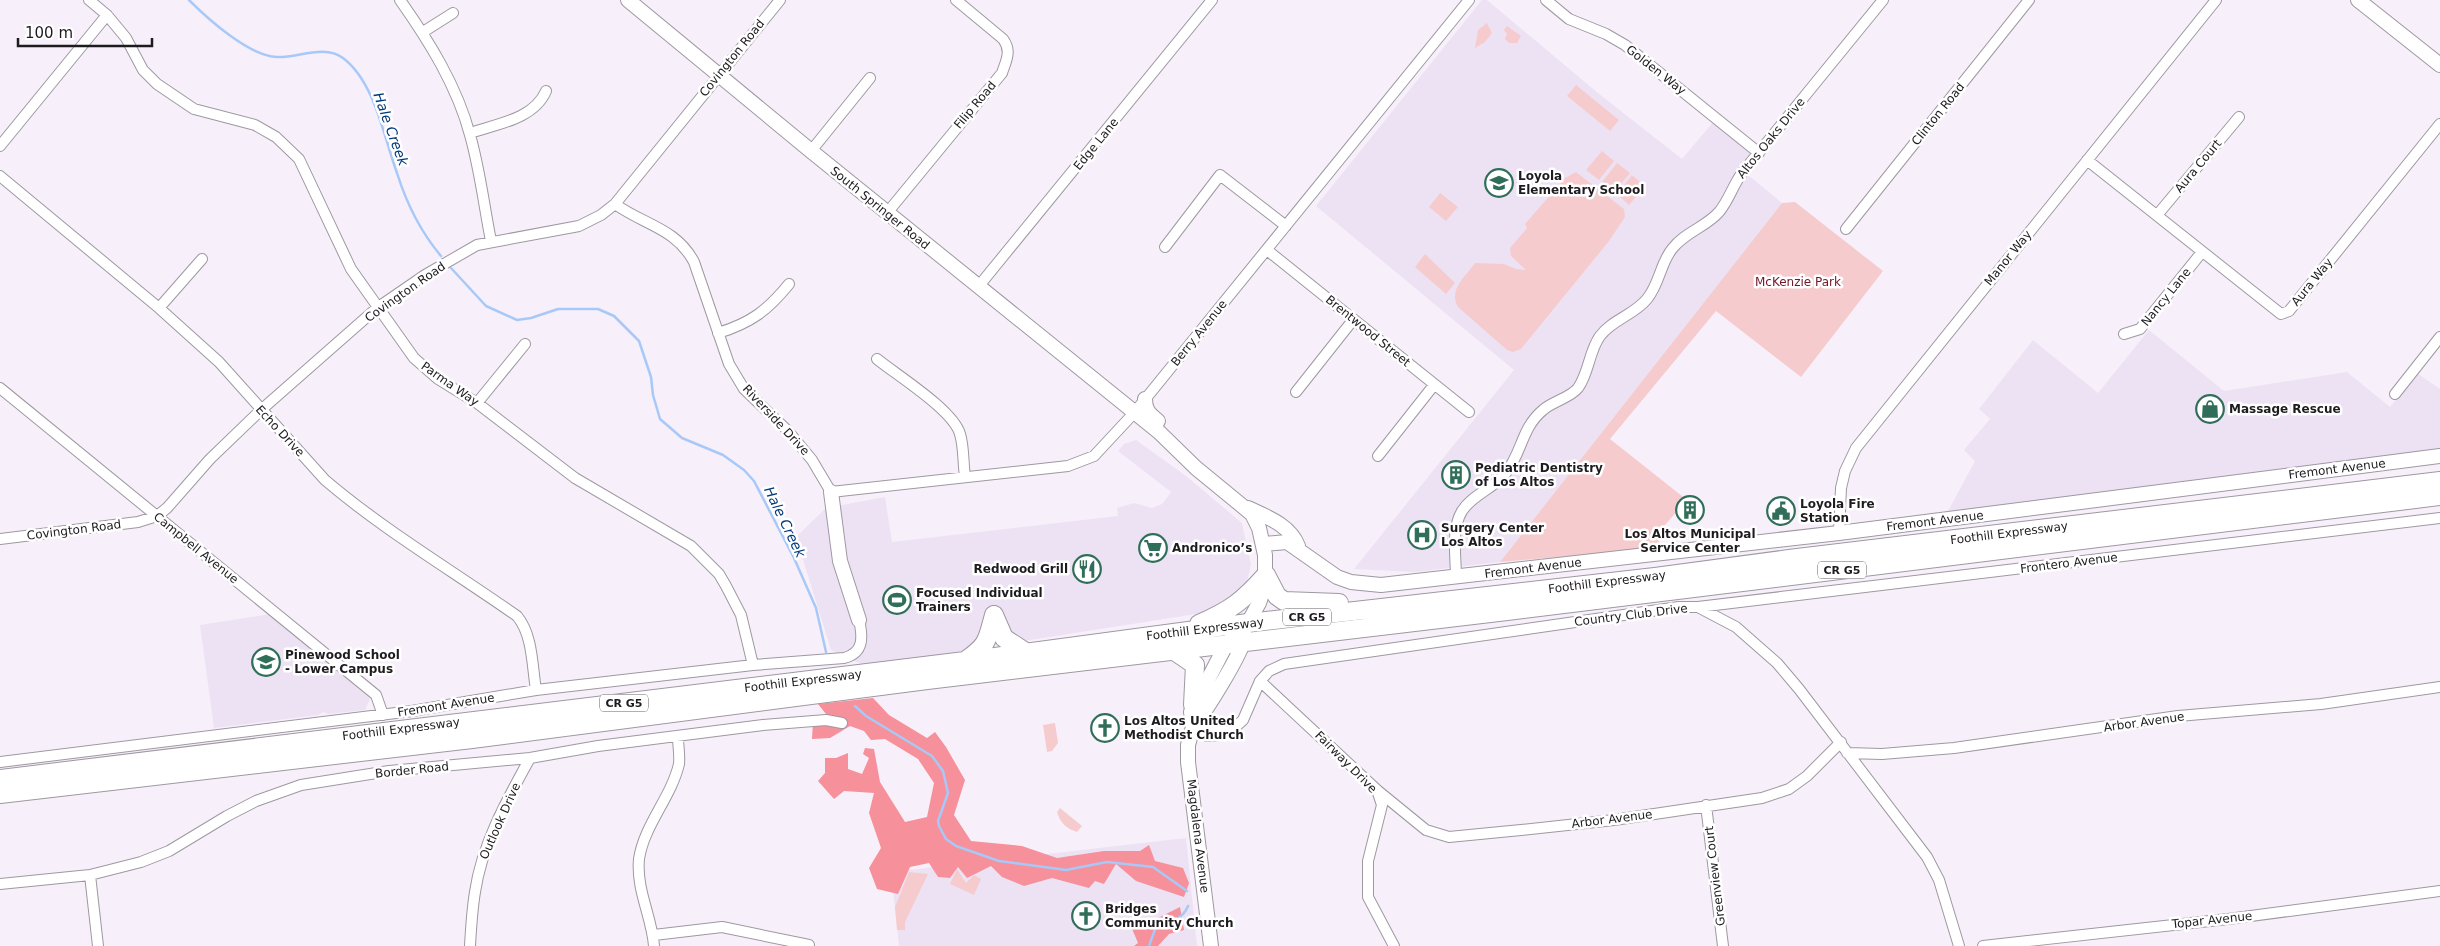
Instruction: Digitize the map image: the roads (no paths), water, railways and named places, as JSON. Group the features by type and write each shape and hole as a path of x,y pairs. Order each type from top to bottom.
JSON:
{"highway":[{"name":"Foothill Expressway","path":"0,779 965,661 1248,623 1655,577 2440,480"},
{"name":"Foothill Expressway","path":"0,794 462,740 1236,642 1527,609 2440,496"},
{"path":"1183,631 1228,611 1244,600 1266,575 1277,596 1284,601 1296,604 1337,603 1366,610"},
{"path":"965,661 982,650 987,642 994,615 1004,638 1027,653"},
{"path":"1173,650 1195,665 1193,706"}],"street":[{"name":"Parma Way","path":"89,0 107,14 126,38 144,70 157,84 194,109 254,125 276,137 299,159 351,269 376,308 414,358 438,379 478,402 582,483 666,529 691,546 719,574 741,615 753,665"},
{"path":"400,0 423,32 449,80 470,133 492,241"},
{"name":"South Springer Road","path":"628,0 886,213 1159,432 1196,468 1244,506 1256,521 1263,544 1266,575 1262,594 1248,623"},
{"name":"Covington Road","path":"0,539 138,522 157,516 167,508 210,459 261,410 376,308 477,245 579,226 601,215 615,204 780,0"},
{"name":"Filip Road","path":"886,213 1002,73 1009,54 1003,39 956,0"},
{"name":"Edge Lane","path":"978,287 1212,0"},
{"name":"Berry Avenue","path":"831,492 1068,466 1094,456 1134,413 1469,0"},
{"name":"Golden Way","path":"1546,0 1574,22 1606,34 1625,45 1759,153"},
{"name":"Altos Oaks Drive","path":"1456,578 1458,523 1462,512 1469,502 1504,476 1511,467 1523,435 1535,418 1549,406 1576,390 1599,337 1613,322 1635,310 1647,299 1658,282 1662,265 1672,249 1685,236 1721,211 1733,186 1883,0"},
{"name":"Clinton Road","path":"1846,229 2029,0"},
{"name":"Manor Way","path":"1839,533 1840,488 1845,471 1856,448 2216,0"},
{"path":"2358,0 2440,65"},
{"path":"423,32 453,13"},
{"path":"0,146 107,14"},
{"path":"810,151 870,78"},
{"path":"470,133 523,116 541,100 546,91"},
{"name":"Aura Court","path":"2158,214 2239,117"},
{"name":"Aura Way","path":"2087,160 2158,214 2202,252 2281,314 2289,311 2440,124"},
{"path":"1165,246 1220,175 1286,226"},
{"name":"Echo Drive","path":"0,176 159,308 219,362 326,480 343,495 410,544 517,616 526,629 529,639 536,690"},
{"name":"Riverside Drive","path":"615,204 633,217 669,233 687,248 694,262 729,364 744,389 794,438 812,460 831,492 840,561 860,620"},
{"name":"Brentwood Street","path":"1267,250 1469,412"},
{"name":"Nancy Lane","path":"2124,334 2140,329 2202,252"},
{"path":"159,308 202,259"},
{"path":"718,333 756,318 790,284"},
{"path":"1296,392 1353,320"},
{"path":"2395,394 2440,337"},
{"path":"478,402 526,344"},
{"path":"877,359 941,408 954,422 960,434 965,477"},
{"path":"1378,456 1434,385"},
{"name":"Campbell Avenue","path":"0,388 376,695 383,715"},
{"path":"1145,399 1145,407 1148,413 1159,421 1159,432"},
{"name":"Fremont Avenue","path":"1263,544 1287,542 1300,549 1322,568 1337,577 1351,582 1381,585 1456,578 1839,533 2440,456"},
{"path":"1244,506 1274,520 1294,536 1300,549"},
{"name":"Frontero Avenue","path":"1698,607 2440,518"},
{"name":"Country Club Drive","path":"1193,727 1210,727 1224,732 1233,729 1243,720 1260,681 1269,671 1284,664 1679,607 1698,607 1736,627 1757,644 1777,663 1841,742 1847,753 1922,851 1934,870 1959,946"},
{"name":"Fremont Avenue","path":"0,762 383,715 536,690 753,665 852,656 861,644 863,634 860,620"},
{"name":"Magdalena Avenue","path":"1211,946 1188,762 1188,745 1193,727 1191,712 1193,706 1248,623"},
{"name":"Magdalena Avenue","path":"1193,727 1201,717 1236,642"},
{"name":"Fairway Drive","path":"1260,681 1377,790 1382,805 1368,861 1368,897 1394,946"},
{"name":"Arbor Avenue","path":"1847,753 1882,754 1954,748 2178,716 2321,704 2440,687"},
{"name":"Border Road","path":"0,884 90,875 141,862 169,851 249,804 301,785 388,772 530,758 598,746 763,725 826,720 842,723"},
{"path":"654,946 654,935 641,891 639,860 646,834 673,782 679,762 678,737"},
{"name":"Arbor Avenue","path":"1377,790 1426,830 1449,836 1614,820 1762,798 1789,790 1807,776 1841,742"},
{"name":"Outlook Drive","path":"470,946 475,891 481,864 503,807 530,758"},
{"name":"Greenview Court","path":"1706,805 1723,946"},
{"path":"90,875 98,946"},
{"name":"Topar Avenue","path":"1982,946 2228,919 2440,891"},
{"path":"654,935 722,927 809,945"}],"waterway":[{"name":"Hale Creek","path":"189,0 207,17 242,44 266,55 285,57 328,52 343,58 354,68 371,96 410,207 420,227 441,256"},
{"name":"Hale Creek","path":"451,268 486,306 517,320 531,318 558,309 598,309 614,316 639,341 651,377 653,395 660,419 682,438 723,455 744,470 754,481 794,558 816,608 826,652"},
{"name":"Hale Creek","path":"855,706 866,716 932,756 943,771 948,793 938,821 946,839 956,846 999,861 1066,870 1107,862 1153,867 1187,891"},
{"name":"Hale Creek","path":"1149,946 1157,924 1175,920 1186,911 1188,906"}],"place":[{"name":"Loyola Elementary School","path":"1499,183"},
{"name":"Massage Rescue","path":"2210,409"},
{"name":"Pediatric Dentistry of Los Altos","path":"1456,475"},
{"name":"Los Altos Municipal Service Center","path":"1690,510"},
{"name":"Loyola Fire Station","path":"1781,511"},
{"name":"Surgery Center Los Altos","path":"1422,535"},
{"name":"Andronico’s","path":"1153,548"},
{"name":"Redwood Grill","path":"1087,569"},
{"name":"Focused Individual Trainers","path":"897,600"},
{"name":"Pinewood School - Lower Campus","path":"266,662"},
{"name":"Los Altos United Methodist Church","path":"1105,728"},
{"name":"Bridges Community Church","path":"1086,916"}],"park label":[{"name":"McKenzie Park","path":"1798,282"}]}
